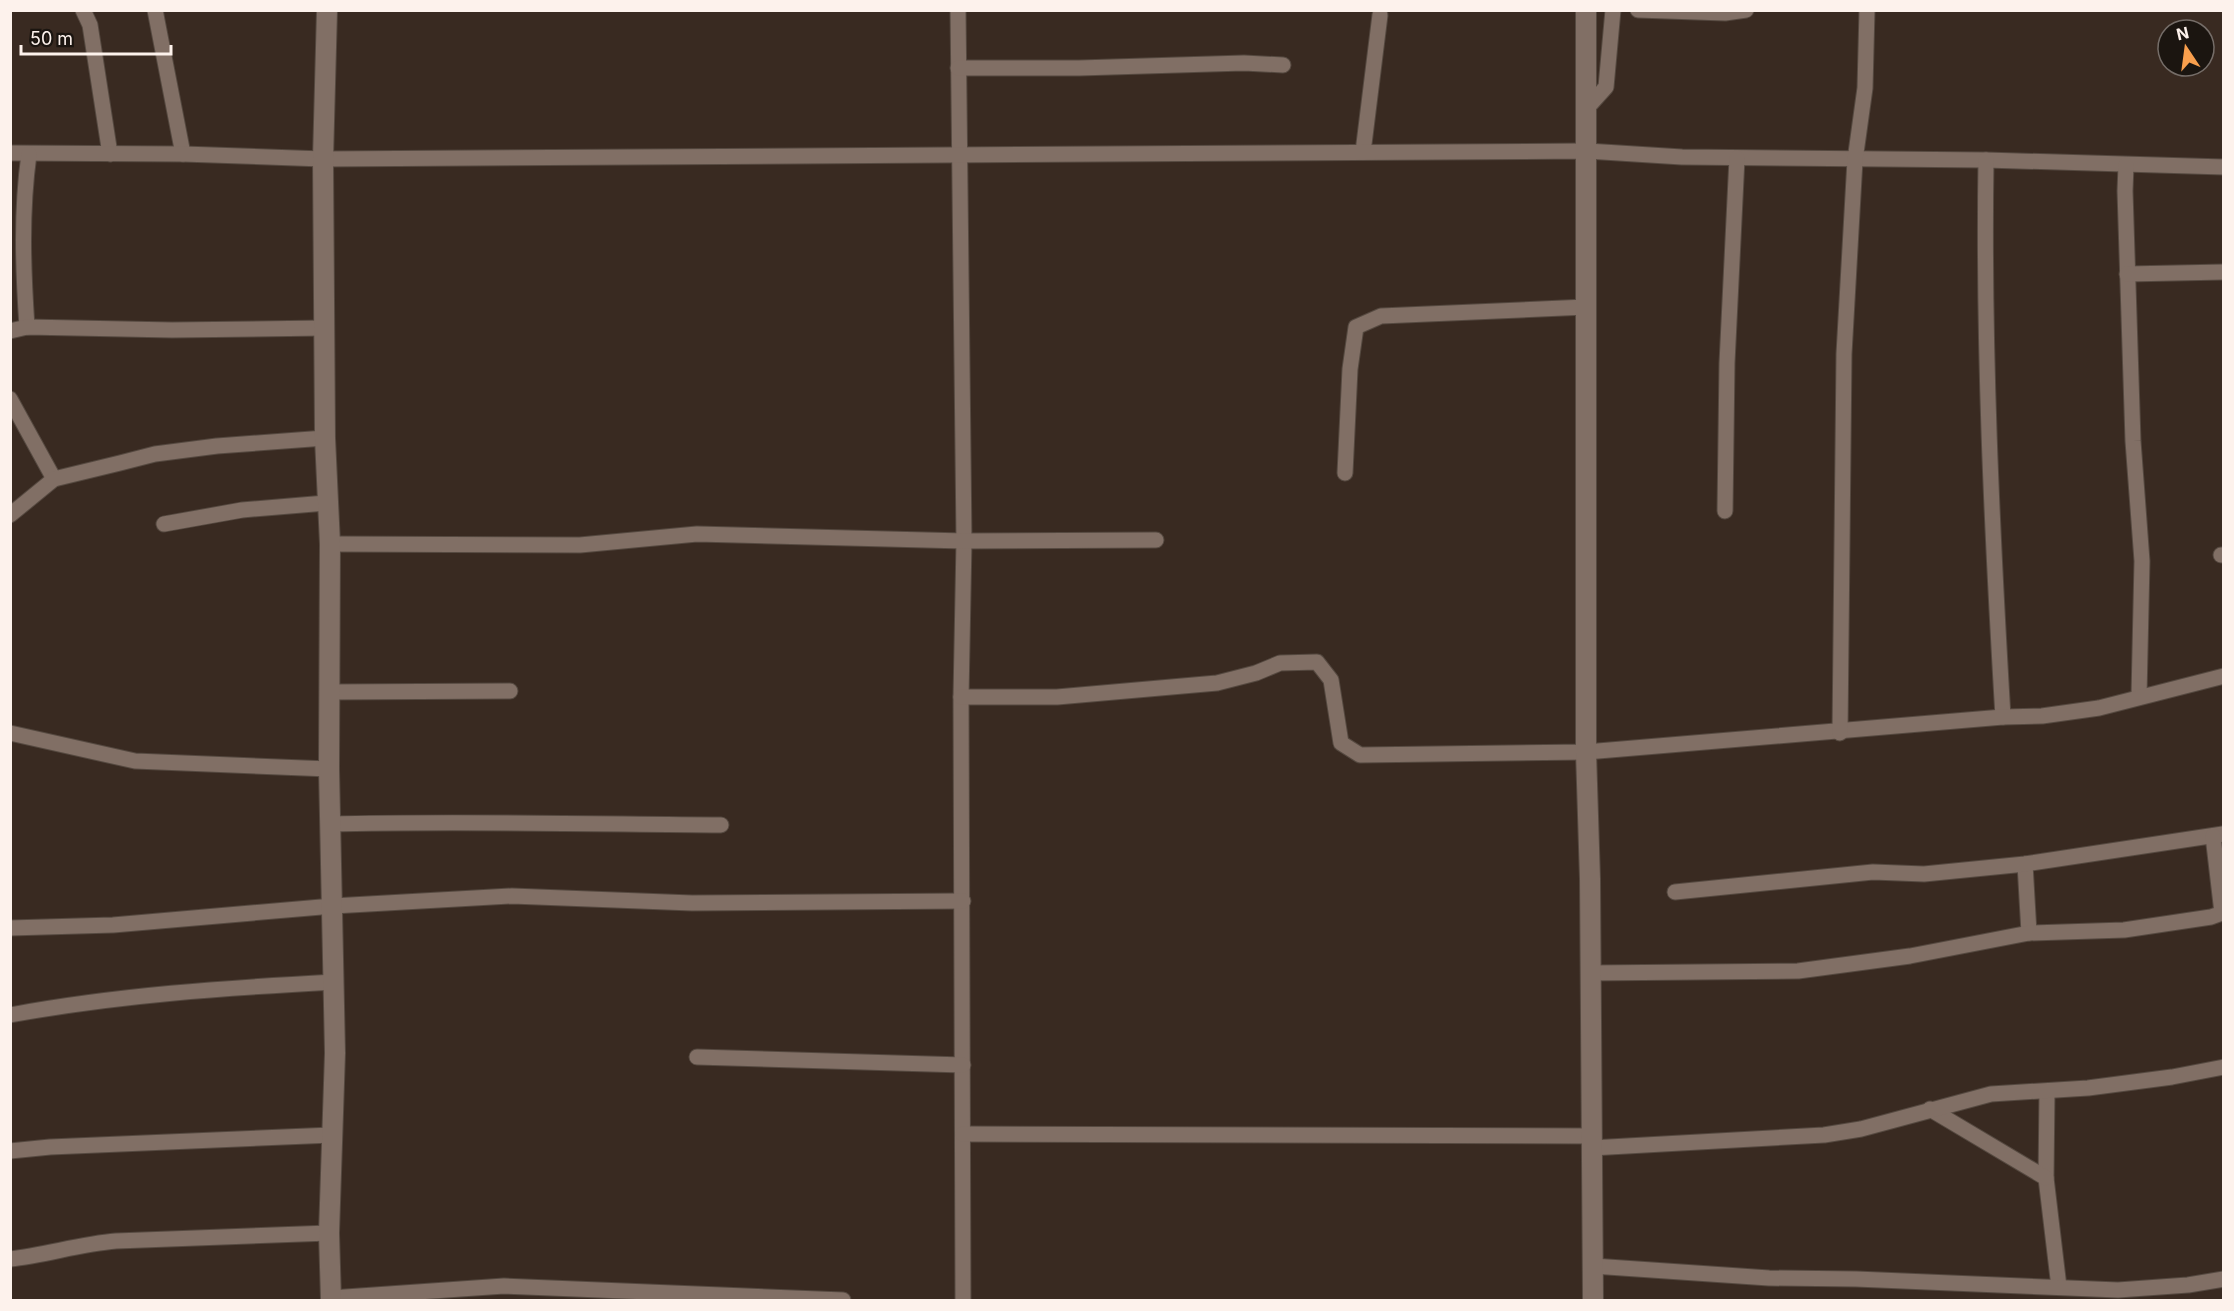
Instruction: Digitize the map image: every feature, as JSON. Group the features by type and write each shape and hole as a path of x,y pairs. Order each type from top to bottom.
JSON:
{"street":[{"path":"83,10 90,25 110,153"},
{"path":"155,10 183,154"},
{"path":"327,10 323,159 324,438 330,544 329,769 334,982 329,1233 331,1299 504,1286 843,1300"},
{"path":"958,10 964,541 961,697 963,1300"},
{"path":"1586,10 1586,752 1590,879 1590,1142 1593,1300"},
{"path":"1587,108 1606,87 1613,10"},
{"path":"1638,10 1725,14 1746,10"},
{"path":"1840,733 1844,354 1855,160 1865,88 1867,10"},
{"path":"1363,153 1380,15"},
{"path":"958,68 1079,68 1244,63 1283,66"},
{"path":"10,153 183,154 323,159 1587,151 1737,158 1986,160 2223,167"},
{"path":"27,327 22,256 24,190 29,154"},
{"path":"1725,511 1727,363 1737,158"},
{"path":"1986,160 1984,278 1990,478 2003,717"},
{"path":"2126,165 2133,441 2142,561 2139,696"},
{"path":"2127,274 2223,272"},
{"path":"1345,473 1350,369 1356,327 1381,316 1586,307"},
{"path":"10,331 27,327 172,330 324,328"},
{"path":"10,399 54,479"},
{"path":"10,515 54,479 155,454 217,446 324,438"},
{"path":"164,524 242,510 327,503"},
{"path":"330,544 580,545 697,534 964,541 1156,540"},
{"path":"961,697 1057,697 1217,683 1256,673 1280,663 1317,662 1331,680 1341,743 1360,755 1586,752 2076,712 2223,676"},
{"path":"330,692 510,691"},
{"path":"10,733 135,761 329,769"},
{"path":"330,824 421,822 581,826 722,825"},
{"path":"1589,973 1798,971 1910,957 2029,933 2124,930 2211,917 2222,913 2218,835 2025,864 1924,874 1873,872 1675,892"},
{"path":"2025,864 2029,933"},
{"path":"10,928 113,925 333,906 512,896 714,904 963,902"},
{"path":"10,1015 86,1002 199,989 334,982"},
{"path":"696,1057 963,1065"},
{"path":"963,1134 1590,1142 1824,1135 1861,1129 1991,1094 2047,1092 2172,1077 2223,1067"},
{"path":"2047,1092 2046,1178 2059,1287"},
{"path":"1930,1109 2046,1178"},
{"path":"10,1151 50,1147 332,1135"},
{"path":"10,1259 41,1255 85,1244 116,1241 329,1233"},
{"path":"1593,1266 1778,1279 2118,1290 2188,1285 2223,1279"}]}
